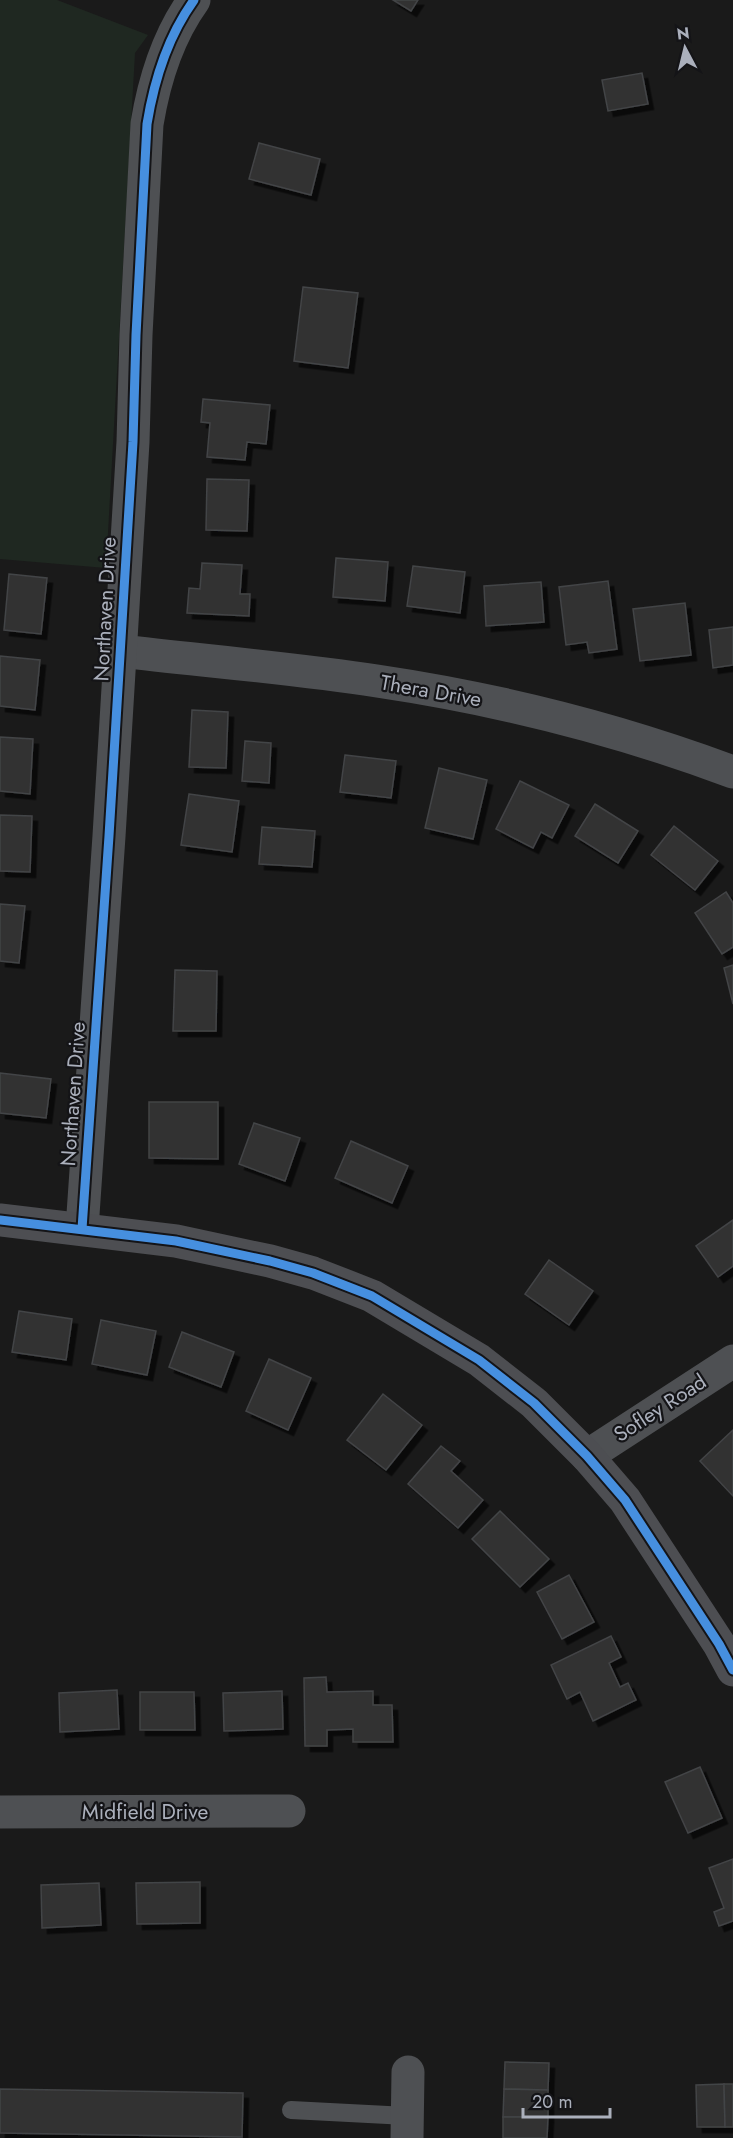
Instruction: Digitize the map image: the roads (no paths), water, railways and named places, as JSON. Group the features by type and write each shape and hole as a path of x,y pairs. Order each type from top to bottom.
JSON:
{"street":[{"name":"Northaven Drive","path":"82,1229 109,848 133,442 147,124 151,99 167,50 194,0"},
{"name":"Thera Drive","path":"120,651 376,681 473,698 585,724 675,750 733,772"},
{"path":"0,1220 176,1241 270,1261 313,1273 372,1296 479,1360 534,1403 587,1456 625,1500 719,1644 733,1670"},
{"name":"Sofley Road","path":"587,1456 733,1361"},
{"name":"Midfield Drive","path":"0,1812 289,1811"},
{"path":"407,2127 408,2072"}],"lane":[{"path":"291,2110 407,2127"}]}
